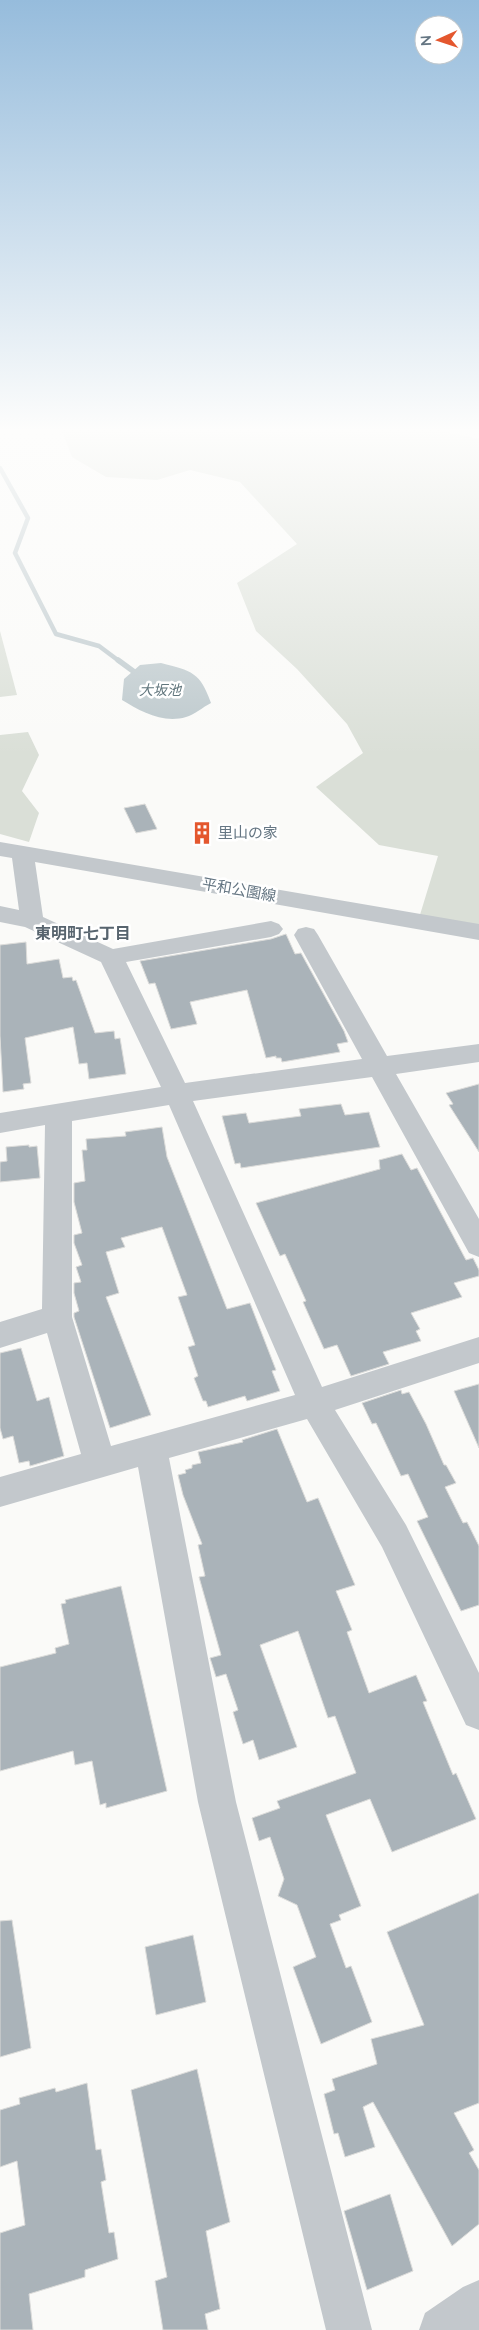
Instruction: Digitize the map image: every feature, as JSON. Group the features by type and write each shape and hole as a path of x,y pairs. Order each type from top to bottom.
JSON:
{"street":[{"name":"平和公園線","path":"0,849 479,932"},
{"path":"22,853 32,921"},
{"path":"0,914 32,921 112,957 272,930"},
{"path":"306,935 479,1245"},
{"path":"112,957 177,1094 314,1403 394,1536 479,1712"},
{"path":"0,1123 177,1094 479,1053"},
{"path":"59,1114 57,1317 100,1463"},
{"path":"0,1335 57,1317"},
{"path":"0,1492 314,1403 479,1350"},
{"path":"151,1448 217,1802 349,2330"},
{"path":"442,2330 479,2303"}],"shaded area":[{"path":"291,538 479,538 479,929 419,918 438,856 379,845 316,787 363,753 347,724 297,669 256,631 237,583 297,544"},
{"path":"0,631 17,695 0,697"},
{"path":"28,732 39,755 22,791 39,813 29,842 0,834 0,735"}],"water":[{"name":"大坂池","path":"161,663 193,674 203,685 211,703 189,716 169,719 144,712 122,700 124,679 140,665"}],"building":[{"path":"145,804 157,829 136,833 124,808"},
{"path":"286,934 295,954 301,953 344,1031 348,1042 337,1044 340,1052 282,1062 281,1058 276,1058 276,1056 266,1058 247,990 190,1002 197,1024 171,1029 155,983 149,984 140,961 271,939"},
{"path":"26,942 27,964 59,959 63,978 72,977 73,981 76,980 95,1033 114,1031 115,1039 120,1038 126,1074 89,1079 87,1063 79,1064 73,1027 25,1038 31,1083 23,1084 24,1089 3,1092 0,1036 0,945"},
{"path":"479,1084 479,1152 449,1105 453,1104 446,1093"},
{"path":"341,1104 345,1115 369,1112 380,1147 241,1168 240,1163 235,1164 222,1116 246,1113 249,1123 301,1116 299,1109"},
{"path":"162,1127 167,1157 227,1309 250,1303 276,1370 272,1371 280,1391 247,1401 245,1396 208,1407 206,1401 203,1401 194,1378 198,1376 188,1347 195,1345 178,1297 187,1295 162,1227 121,1238 125,1247 106,1252 119,1293 106,1297 151,1415 110,1428 74,1317 74,1313 79,1311 74,1293 74,1283 81,1282 76,1267 82,1265 74,1243 74,1235 82,1233 74,1202 74,1183 85,1181 82,1150 87,1150 86,1139 126,1136 125,1132"},
{"path":"29,1145 29,1147 37,1146 40,1178 0,1182 0,1162 7,1161 6,1147"},
{"path":"402,1154 411,1170 417,1168 466,1260 473,1258 479,1270 479,1276 454,1283 462,1297 411,1313 420,1329 416,1331 421,1341 383,1352 389,1364 351,1376 337,1345 324,1349 303,1302 306,1301 285,1254 280,1256 256,1203 380,1169 379,1160"},
{"path":"21,1348 37,1401 49,1397 64,1456 30,1466 29,1461 19,1463 13,1436 3,1439 0,1428 0,1353"},
{"path":"479,1384 479,1448 454,1391"},
{"path":"401,1390 402,1394 409,1392 444,1465 446,1465 456,1483 445,1487 463,1523 467,1522 479,1546 479,1605 461,1611 417,1521 428,1517 408,1474 401,1476 376,1423 372,1424 362,1403"},
{"path":"277,1429 307,1502 318,1498 355,1585 336,1591 352,1630 347,1632 369,1693 416,1675 427,1701 423,1702 453,1775 456,1773 476,1819 392,1852 370,1799 326,1815 361,1906 339,1915 341,1920 330,1924 346,1968 351,1966 372,2022 321,2044 293,1967 316,1957 297,1905 278,1896 284,1879 270,1837 259,1841 252,1818 280,1808 277,1801 356,1773 335,1716 328,1718 298,1631 260,1645 297,1747 259,1760 253,1740 243,1744 233,1712 238,1710 226,1674 216,1677 210,1658 221,1655 199,1577 205,1576 198,1545 202,1544 183,1495 178,1475 186,1473 185,1470 192,1468 192,1465 201,1463 198,1452 243,1442 242,1440"},
{"path":"121,1586 167,1791 106,1808 106,1803 100,1805 92,1761 75,1765 73,1751 0,1771 0,1667 56,1653 55,1648 69,1644 61,1604 66,1603 65,1600"},
{"path":"479,1893 479,2103 454,2113 474,2150 469,2153 479,2170 479,2224 452,2246 373,2102 363,2107 375,2147 345,2157 338,2133 334,2134 324,2094 335,2090 332,2079 377,2064 371,2039 424,2025 387,1932"},
{"path":"12,1920 31,2048 0,2057 0,1921"},
{"path":"193,1935 206,2002 156,2015 145,1947"},
{"path":"197,2069 230,2222 206,2231 220,2309 205,2314 208,2330 163,2330 155,2281 167,2277 131,2090"},
{"path":"87,2083 96,2150 101,2149 106,2180 101,2182 109,2233 114,2232 118,2259 85,2270 85,2277 29,2294 33,2330 0,2330 0,2233 25,2225 17,2161 0,2167 0,2110 20,2104 19,2098 55,2088 56,2092"},
{"path":"390,2194 413,2271 367,2290 344,2211"}],"waterway":[{"path":"21,538 15,553 56,634 99,646 119,661"},
{"path":"118,660 133,671"}],"place":[{"name":"里山の家","path":"202,833"}],"district":[{"name":"東明町七丁目","path":"83,933"}]}
